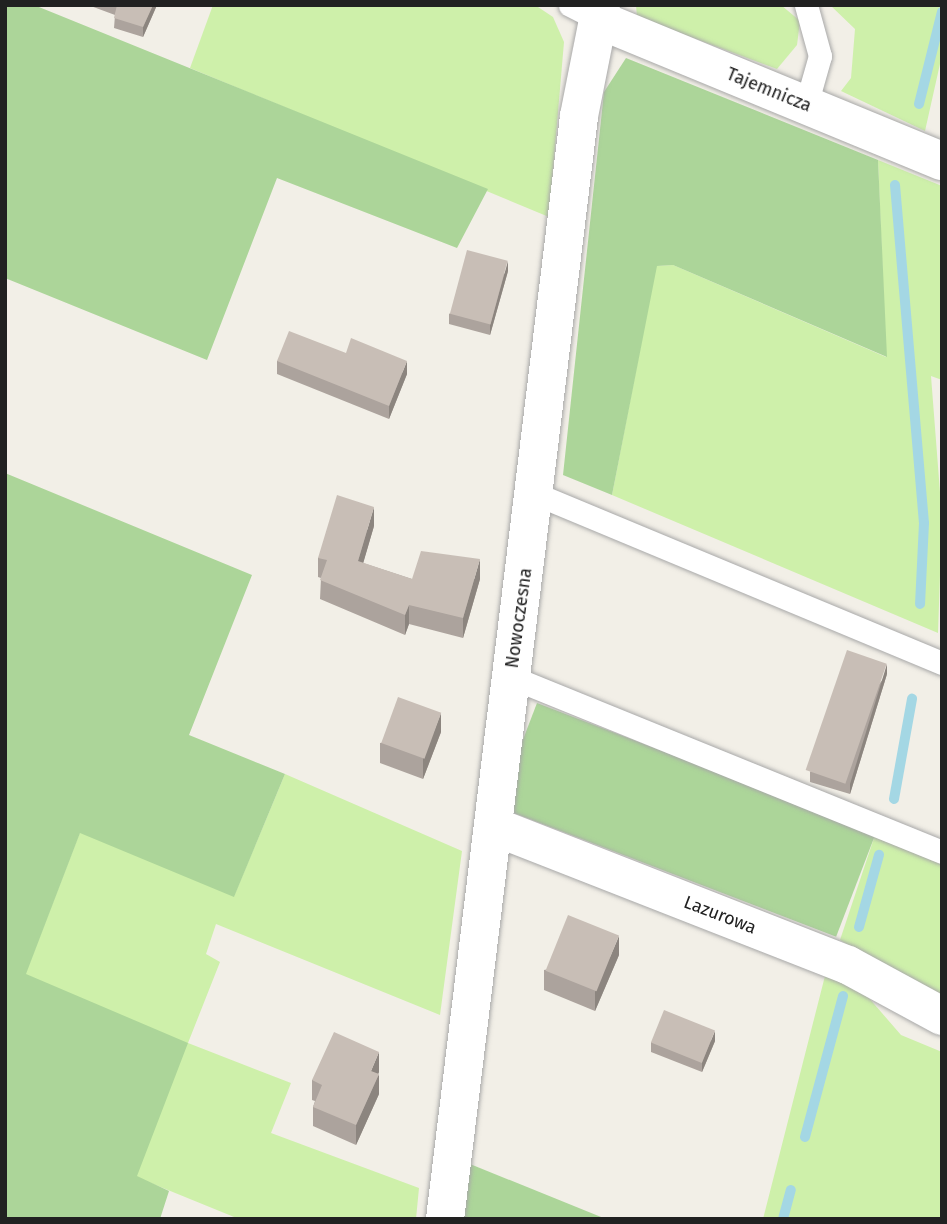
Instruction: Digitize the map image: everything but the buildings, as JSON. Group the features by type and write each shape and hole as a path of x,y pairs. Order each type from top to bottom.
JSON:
{"street":[{"name":"Tajemnicza","path":"589,10 942,161"},
{"name":"Nowoczesna","path":"445,1219 536,494 589,10"},
{"name":"Lazurowa","path":"493,826 848,965 942,1016"}],"lane":[{"path":"806,5 821,56 806,105"},
{"path":"536,494 942,663"},
{"path":"511,677 942,852"}],"green space":[{"path":"5,5 34,5 488,189 457,248 277,178 207,360 5,278"},
{"path":"213,5 535,5 553,17 564,42 549,217 190,68"},
{"path":"636,5 781,5 800,21 797,45 777,69 637,17"},
{"path":"830,5 942,5 942,55 925,131 841,91 851,78 855,29"},
{"path":"626,58 878,160 887,357 673,265 657,266 612,495 563,475 604,92"},
{"path":"878,160 942,186 942,380 931,376 942,518 938,633 612,495 656,266 673,265 886,357"},
{"path":"5,473 252,575 189,735 285,774 234,897 80,833 26,974 188,1043 137,1176 169,1191 160,1219 5,1219"},
{"path":"537,703 876,833 836,937 497,807"},
{"path":"285,774 462,851 440,1015 216,924 206,954 220,962 188,1043 291,1083 271,1133 419,1188 416,1219 239,1219 136,1177 25,975 80,832 234,896"},
{"path":"875,835 942,862 942,1001 840,940"},
{"path":"826,972 862,990 901,1035 942,1052 942,1219 763,1219"},
{"path":"470,1164 606,1219 461,1219"}],"waterway":[{"path":"919,104 942,12"},
{"path":"895,185 924,523 920,604"},
{"path":"894,799 912,699"},
{"path":"859,927 879,855"},
{"path":"805,1137 843,996"},
{"path":"783,1219 791,1190"}]}
